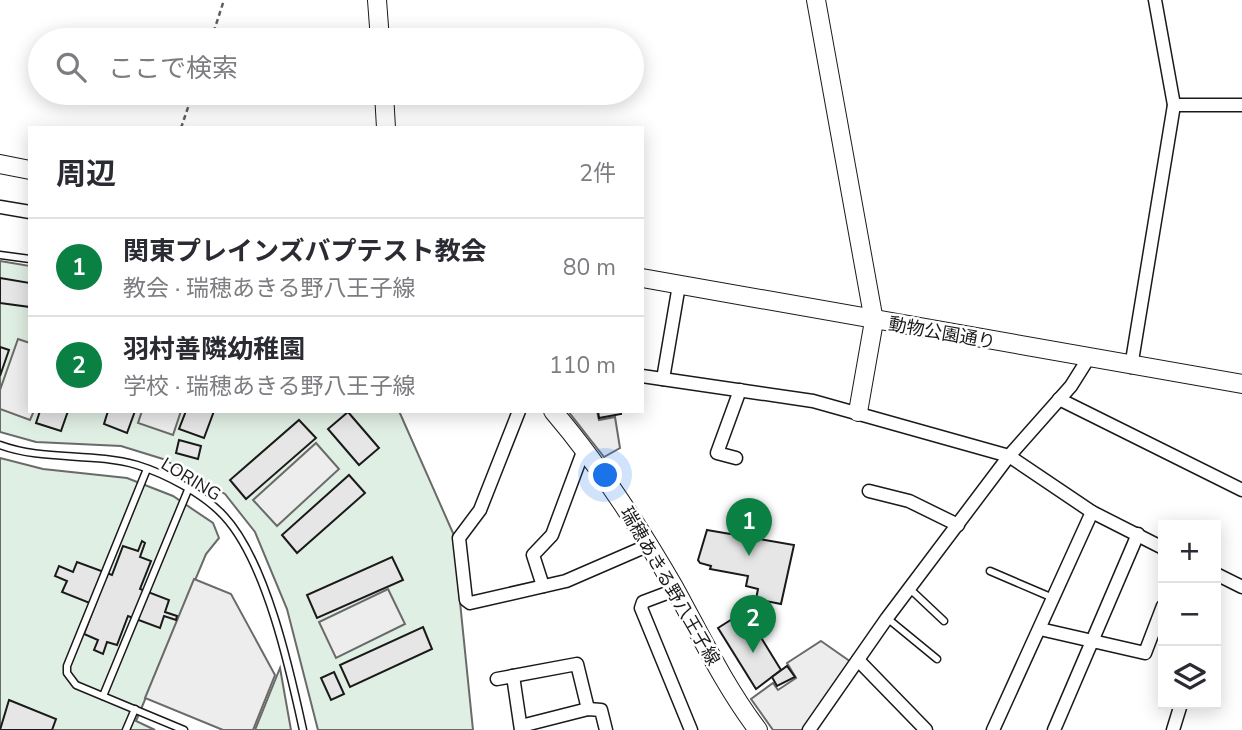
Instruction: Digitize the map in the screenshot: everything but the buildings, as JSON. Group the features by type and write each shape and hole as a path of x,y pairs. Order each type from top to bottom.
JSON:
{"street":[{"path":"377,0 379,28"},
{"path":"816,0 874,321 858,412"},
{"path":"1131,367 1174,104 1155,0"},
{"path":"1174,104 1242,105"},
{"path":"385,105 386,126"},
{"path":"0,164 28,170"},
{"path":"0,207 28,212"},
{"name":"動物公園通り","path":"644,278 1131,367 1242,384"},
{"path":"663,379 678,285"},
{"path":"814,728 887,618 1009,456 1059,399 1088,359"},
{"path":"644,376 740,390 858,412 1009,456 1093,512 1158,545"},
{"path":"736,458 717,453 740,390"},
{"path":"1059,399 1242,490"},
{"path":"518,413 480,510 458,538 466,600 470,603 566,582 649,545"},
{"name":"瑞穂あきる野八王子線","path":"555,413 584,449 649,545 721,675 755,729"},
{"path":"543,586 533,555 552,535 584,449"},
{"path":"869,491 909,501 958,525"},
{"path":"993,730 1093,512"},
{"path":"1054,730 1138,534"},
{"path":"1221,576 1242,587"},
{"path":"675,590 643,602 641,608 691,730"},
{"path":"1040,629 1145,653 1158,619"},
{"path":"858,660 926,730"},
{"path":"497,679 577,664 588,709"},
{"path":"513,676 521,728 588,709 601,710 606,730"},
{"path":"1173,730 1179,709"}],"lane":[{"path":"0,255 28,259"},
{"name":"LORING","path":"0,445 23,452 83,455 147,469 188,490 224,515 239,535 284,647 303,730"},
{"path":"147,469 66,666 71,681 184,730"},
{"path":"103,696 188,490"},
{"path":"990,571 1055,598"},
{"path":"910,589 944,621"},
{"path":"887,618 937,659"},
{"path":"126,730 135,709"}],"path":[{"path":"215,28 225,0"},
{"path":"182,126 189,105"}],"green space":[{"path":"0,261 28,266 28,413 400,413 453,533 473,730 318,730 287,609 255,532 225,494 163,459 121,446 36,442 0,432"},
{"path":"0,458 43,469 127,478 173,496 213,523 219,538 206,554 136,721 155,730 0,730"},
{"path":"280,668 291,730 255,730"}],"shaded area":[{"path":"18,339 28,342 28,413 33,413 30,420 0,409 0,390"},
{"path":"141,413 180,413 173,435 138,423"},
{"path":"570,413 597,413 599,420 615,417 620,448 604,457"},
{"path":"316,443 339,469 277,526 253,500"},
{"path":"194,579 231,594 275,675 253,730 223,730 145,698"},
{"path":"388,589 405,624 336,658 319,622"},
{"path":"821,641 851,662 802,730 773,730 751,699 773,683 778,690 796,678 787,663"}],"place":[{"name":"関東プレインズバプテスト教会","path":"749,556"},
{"name":"羽村善隣幼稚園","path":"753,653"}]}
